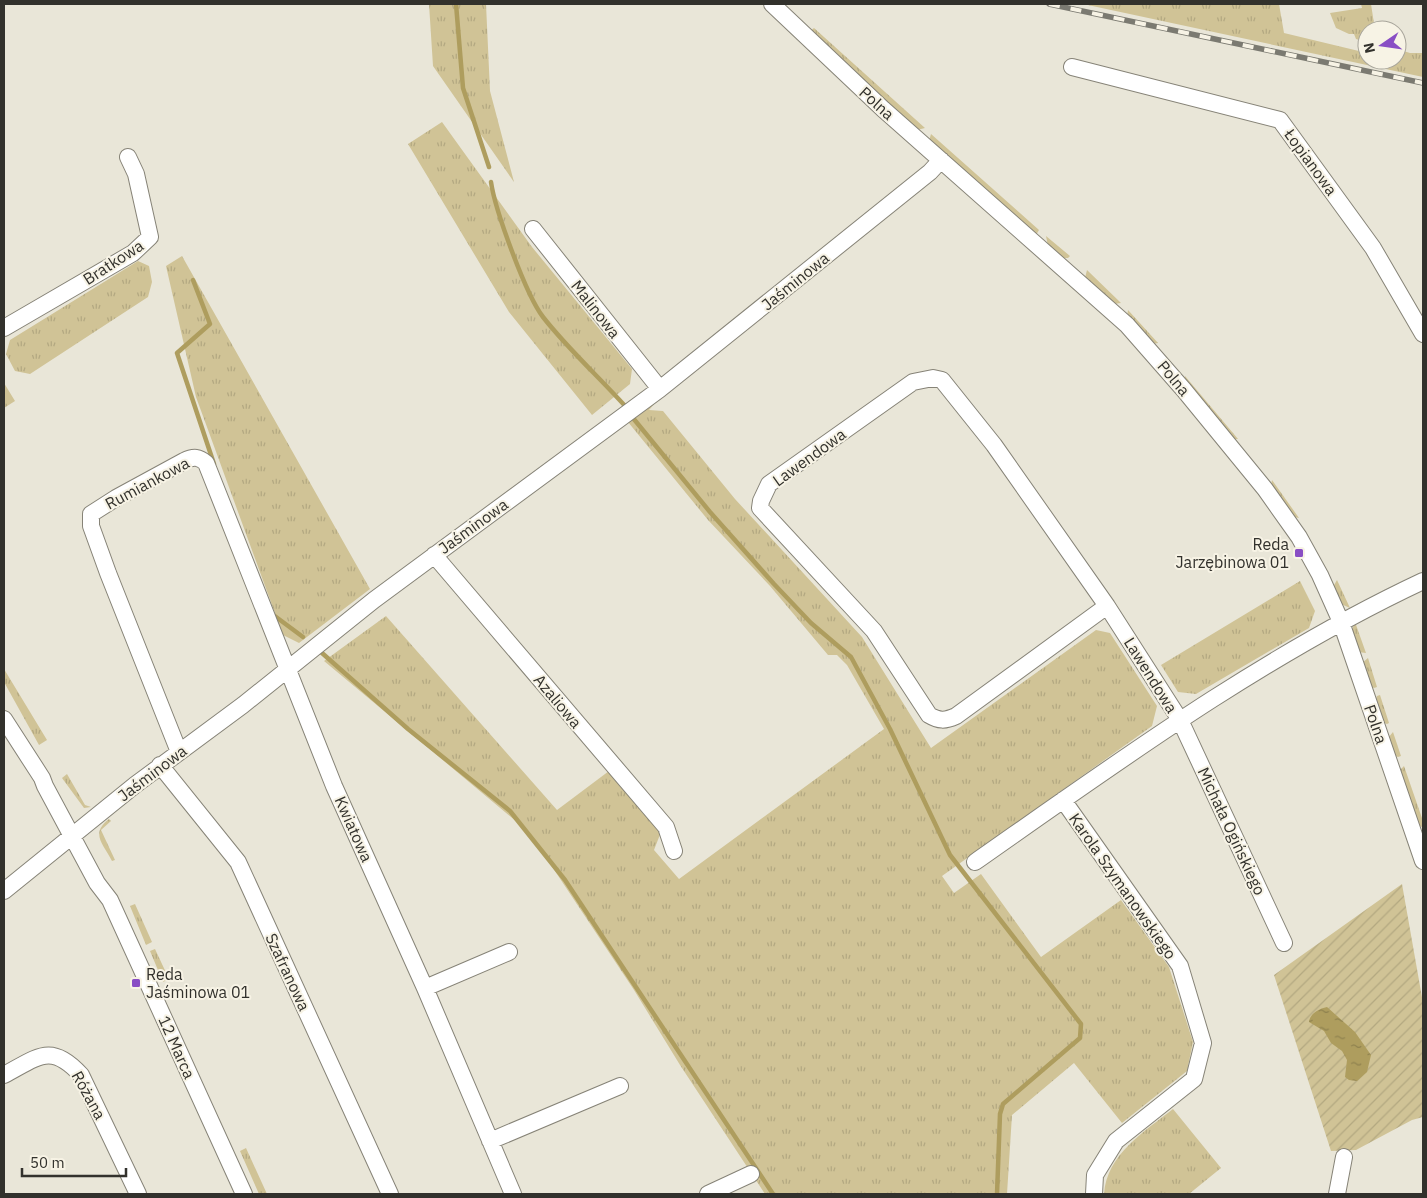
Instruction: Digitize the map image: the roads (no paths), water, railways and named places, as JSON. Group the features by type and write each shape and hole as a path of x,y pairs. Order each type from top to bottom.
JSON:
{"street":[{"name":"Polna","path":"772,4 804,36 941,160 1108,306 1145,344 1278,506 1316,568 1341,622 1420,838 1423,861"},
{"name":"Łopianowa","path":"1072,67 1280,120 1373,248 1423,334"},
{"name":"Bratkowa","path":"4,328 133,252 150,237 136,174 128,156"},
{"name":"Jaśminowa","path":"4,891 160,766 243,705 286,669 434,555 660,389 930,172 941,160"},
{"name":"Malinowa","path":"533,229 660,389"},
{"name":"Lawendowa","path":"1107,606 956,716 946,720 937,720 929,716 922,708 874,631 760,508 761,501 769,484 913,382 933,378 942,380 994,445 1107,606 1180,720"},
{"name":"Rumiankowa","path":"179,752 108,573 92,526 91,514 191,457 200,458 206,463 286,669"},
{"name":"Azaliowa","path":"434,555 666,827 674,851"},
{"name":"Karola Szymanowskiego","path":"975,862 1200,705 1341,622 1423,581"},
{"name":"Kwiatowa","path":"286,669 334,786 425,988 513,1194"},
{"name":"12 Marca","path":"4,719 42,778 44,786 76,832 97,882 110,900 244,1194"},
{"name":"Michała Ogińskiego","path":"1180,720 1284,943"},
{"name":"Szafranowa","path":"160,766 238,862 390,1194"},
{"name":"Karola Szymanowskiego","path":"1063,800 1180,966 1203,1043 1194,1080 1116,1141 1095,1176 1094,1194"},
{"path":"425,988 509,952"},
{"name":"Różana","path":"4,1075 41,1056 54,1055 67,1059 82,1075 138,1194"},
{"path":"490,1140 620,1086"},
{"path":"1338,1194 1344,1157"},
{"path":"708,1194 751,1174"}],"water":[{"path":"1327,1007 1355,1032 1371,1055 1367,1072 1357,1081 1349,1080 1345,1077 1347,1060 1342,1051 1331,1043 1324,1031 1309,1022 1315,1012"}],"waterway":[{"path":"456,4 463,88 489,167"},
{"path":"491,182 498,212 512,252 536,306 563,340 626,407"},
{"path":"193,280 210,324 177,353 214,464"},
{"path":"633,418 710,512 774,584 811,623 851,657 890,729 950,855 1081,1024 1080,1038 1003,1104 1000,1114 997,1194"},
{"path":"272,614 303,637"},
{"path":"322,653 408,729 510,811 565,880 773,1194"}],"railway":[{"path":"1049,4 1423,83"}],"place":[{"name":"Reda Jarzębinowa 01","path":"1299,553"},
{"name":"Reda Jaśminowa 01","path":"136,983"}]}
